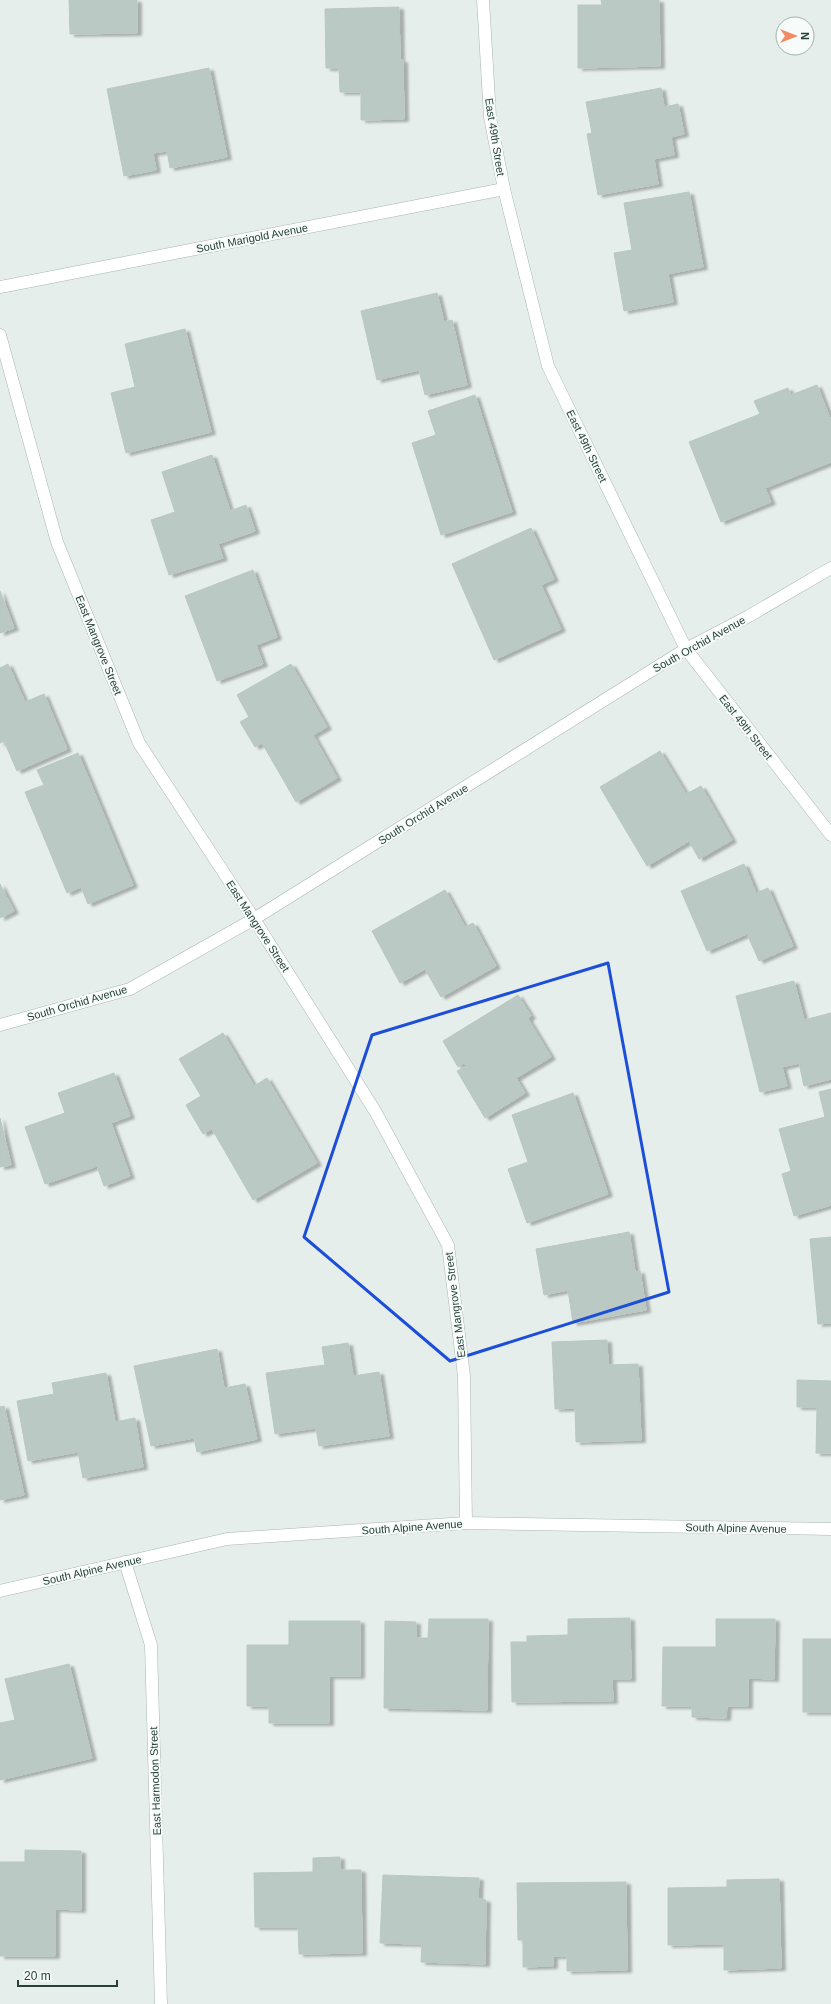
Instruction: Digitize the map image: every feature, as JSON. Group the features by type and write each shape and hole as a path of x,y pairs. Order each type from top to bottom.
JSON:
{"street":[{"name":"East 49th Street","path":"483,0 490,117 504,189 548,366 686,649 831,835"},
{"name":"South Marigold Avenue","path":"0,287 504,189"},
{"name":"East Mangrove Street","path":"0,335 57,542 139,742 376,1111 448,1245 464,1376 466,1523"},
{"name":"South Orchid Avenue","path":"0,1025 130,989 254,919 686,649 749,616 831,568"},
{"name":"South Alpine Avenue","path":"0,1591 227,1539 466,1523 831,1529"},
{"name":"East Harmodon Street","path":"125,1562 151,1645 161,2004"}],"highlighted area":[{"path":"608,963 669,1292 450,1361 304,1237 372,1035"}],"building":[{"path":"69,0 137,0 137,33 70,34"},
{"path":"601,0 659,0 660,66 578,68 578,5 602,5"},
{"path":"399,7 400,60 403,60 404,119 361,120 361,92 340,92 339,68 326,68 325,9"},
{"path":"209,68 227,157 170,168 167,151 153,153 156,170 124,176 107,89"},
{"path":"661,88 664,107 678,104 684,134 671,137 674,155 654,159 658,184 598,195 587,134 592,133 586,102"},
{"path":"689,192 703,267 668,274 673,302 624,311 614,253 632,250 624,203"},
{"path":"437,293 444,322 452,320 467,385 425,395 419,370 377,380 361,311"},
{"path":"185,329 211,432 126,453 111,393 135,387 125,344"},
{"path":"817,385 831,421 831,462 765,488 771,502 721,522 689,442 760,414 754,401 788,388 791,395"},
{"path":"475,395 512,512 441,535 412,443 436,435 428,411"},
{"path":"212,455 230,511 246,505 255,531 218,544 223,558 169,575 151,520 175,512 162,472"},
{"path":"531,528 554,579 541,585 561,629 494,660 452,564"},
{"path":"253,570 277,637 256,645 263,664 217,681 185,596"},
{"path":"0,591 14,628 0,633"},
{"path":"8,664 25,702 44,694 67,749 17,771 4,741 0,743 0,668"},
{"path":"291,664 327,727 313,735 337,778 296,802 262,743 255,747 240,722 249,717 237,695"},
{"path":"660,751 686,794 701,786 732,840 699,859 689,841 647,866 600,787"},
{"path":"78,753 133,885 88,904 81,887 67,893 25,792 44,785 37,770"},
{"path":"744,864 756,893 768,888 793,946 759,961 747,934 707,951 681,891"},
{"path":"0,884 14,911 0,918"},
{"path":"445,890 465,927 473,923 496,966 441,997 425,969 400,983 372,931"},
{"path":"794,981 804,1020 831,1013 831,1079 804,1086 799,1063 782,1067 787,1086 760,1092 736,996"},
{"path":"518,995 531,1016 528,1019 551,1057 516,1078 525,1093 485,1118 457,1071 466,1066 464,1063 458,1067 443,1041"},
{"path":"223,1033 254,1086 267,1078 317,1163 253,1200 212,1129 203,1134 186,1105 201,1096 179,1059"},
{"path":"114,1073 130,1116 111,1123 130,1176 104,1186 97,1166 45,1184 25,1127 65,1113 58,1093"},
{"path":"831,1089 831,1205 794,1216 782,1174 791,1171 779,1129 825,1117 819,1092"},
{"path":"573,1093 608,1194 527,1223 508,1169 528,1162 512,1115"},
{"path":"0,1118 11,1165 0,1167"},
{"path":"629,1232 635,1272 640,1271 646,1310 573,1323 568,1290 544,1295 536,1249"},
{"path":"831,1237 831,1323 818,1324 810,1239"},
{"path":"607,1340 608,1365 638,1364 641,1440 576,1442 575,1408 555,1409 552,1342"},
{"path":"348,1343 353,1376 379,1372 389,1436 319,1446 316,1428 275,1434 266,1373 325,1365 322,1347"},
{"path":"217,1349 224,1388 245,1384 257,1439 197,1452 194,1438 151,1446 134,1366"},
{"path":"106,1373 115,1422 135,1418 143,1467 83,1478 78,1452 28,1461 17,1401 54,1394 52,1383"},
{"path":"797,1380 831,1381 831,1453 816,1453 817,1407 797,1407"},
{"path":"4,1406 24,1495 0,1500 0,1407"},
{"path":"630,1618 631,1679 612,1679 613,1701 512,1702 511,1642 527,1642 527,1636 568,1635 568,1619"},
{"path":"429,1619 488,1619 487,1710 384,1708 385,1621 416,1622 416,1638 428,1638"},
{"path":"716,1619 775,1619 774,1679 748,1678 748,1706 727,1706 726,1718 692,1717 692,1706 662,1706 663,1647 716,1647"},
{"path":"289,1621 360,1621 360,1676 329,1676 329,1723 269,1723 269,1706 247,1706 247,1645 289,1645"},
{"path":"803,1639 831,1639 831,1712 803,1712"},
{"path":"69,1664 92,1758 0,1780 0,1723 15,1720 5,1679"},
{"path":"25,1850 81,1851 81,1910 55,1909 55,1956 0,1956 0,1862 25,1862"},
{"path":"340,1857 340,1870 361,1870 362,1953 299,1954 298,1927 255,1927 254,1873 313,1872 313,1858"},
{"path":"383,1875 479,1878 478,1899 486,1900 485,1964 421,1962 422,1944 380,1943"},
{"path":"779,1879 781,1968 724,1970 724,1944 668,1945 668,1888 727,1887 727,1880"},
{"path":"626,1882 627,1970 567,1971 567,1956 553,1956 553,1966 523,1967 523,1940 518,1940 517,1883"}]}
